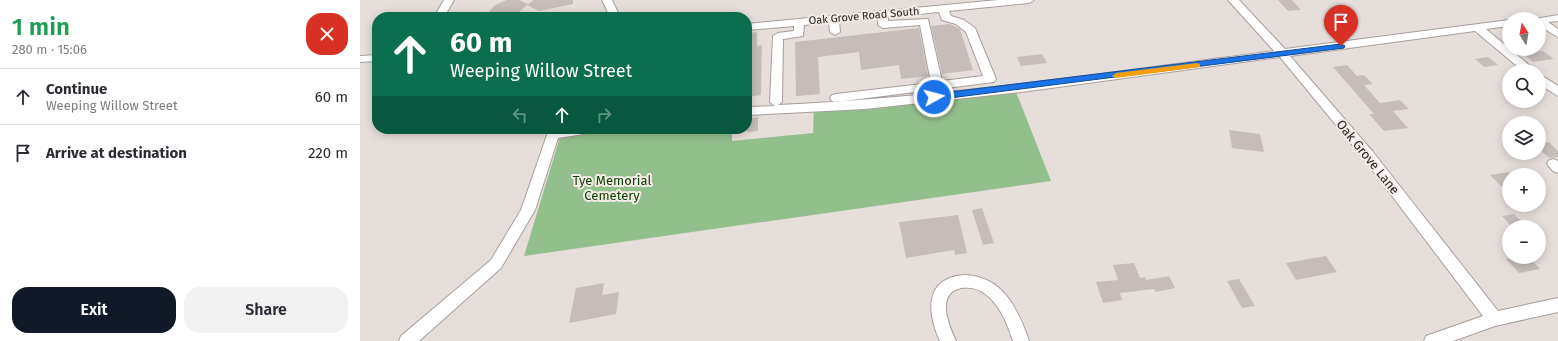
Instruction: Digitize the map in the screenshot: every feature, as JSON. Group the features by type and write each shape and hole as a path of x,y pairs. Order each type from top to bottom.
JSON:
{"street":[{"path":"442,12 449,0"},
{"path":"607,0 613,12"},
{"name":"Oak Grove Road South","path":"752,27 883,14 936,17 1029,0"},
{"name":"Oak Grove Lane","path":"1233,0 1283,54 1388,181 1495,319"},
{"path":"752,102 798,102 867,95 990,79 973,33 964,24 936,17 883,25 883,14"},
{"path":"936,17 937,85"},
{"path":"1546,19 1558,18"},
{"path":"834,19 835,32"},
{"path":"776,102 778,36 799,34 799,22"},
{"path":"752,111 865,105 1029,87 1502,24"},
{"path":"1546,25 1558,34"},
{"path":"1477,27 1522,64"},
{"path":"360,59 372,58"},
{"path":"1546,83 1558,92"},
{"path":"406,341 496,264 528,210 553,134"},
{"path":"948,341 938,315 938,301 943,291 950,285 966,282 988,288 1001,301 1016,324 1021,341"},
{"path":"1432,341 1495,319 1558,305"}],"green space":[{"name":"Tye Memorial Cemetery","path":"1013,84 1051,181 524,256 560,137 585,134 732,134 732,141 813,133 814,106"}],"building":[{"path":"507,0 519,0 528,4 519,12 489,12 495,5"},
{"path":"534,0 573,0 573,4 539,11 527,5"},
{"path":"1278,0 1292,0 1301,10 1288,11"},
{"path":"950,24 960,29 973,70 942,74 931,26"},
{"path":"919,28 928,76 901,79 899,65 861,70 859,52 818,57 820,94 796,96 795,42"},
{"path":"752,32 757,32 757,46 762,45 761,95 752,96"},
{"path":"1546,53 1554,59 1533,62 1526,56 1546,56"},
{"path":"1042,54 1047,63 1021,66 1017,57"},
{"path":"1488,57 1498,65 1484,67 1475,59"},
{"path":"1347,65 1357,76 1364,75 1373,84 1364,85 1380,103 1400,100 1409,109 1393,111 1408,128 1384,131 1369,114 1374,114 1333,67"},
{"path":"758,117 758,131 752,132 752,118"},
{"path":"1229,130 1260,134 1264,152 1232,148"},
{"path":"1549,142 1558,151 1558,157 1549,158 1546,155 1546,143"},
{"path":"1502,173 1502,187 1490,175"},
{"path":"982,208 994,243 983,245 972,210"},
{"path":"1514,214 1520,220 1506,220 1502,216"},
{"path":"958,215 967,253 955,255 954,250 906,258 899,222"},
{"path":"1326,256 1337,272 1296,280 1286,263"},
{"path":"1134,263 1140,278 1145,277 1146,280 1169,276 1175,288 1156,292 1154,289 1120,293 1122,300 1103,303 1096,282 1118,280 1113,265"},
{"path":"1511,264 1535,264 1540,269 1519,273"},
{"path":"1239,279 1255,306 1242,308 1227,281"},
{"path":"604,283 602,295 619,292 616,314 569,323 576,288"}],"slow traffic":[{"path":"1116,76 1197,65"}],"route":[{"path":"934,97 1029,87 1341,46"}]}
